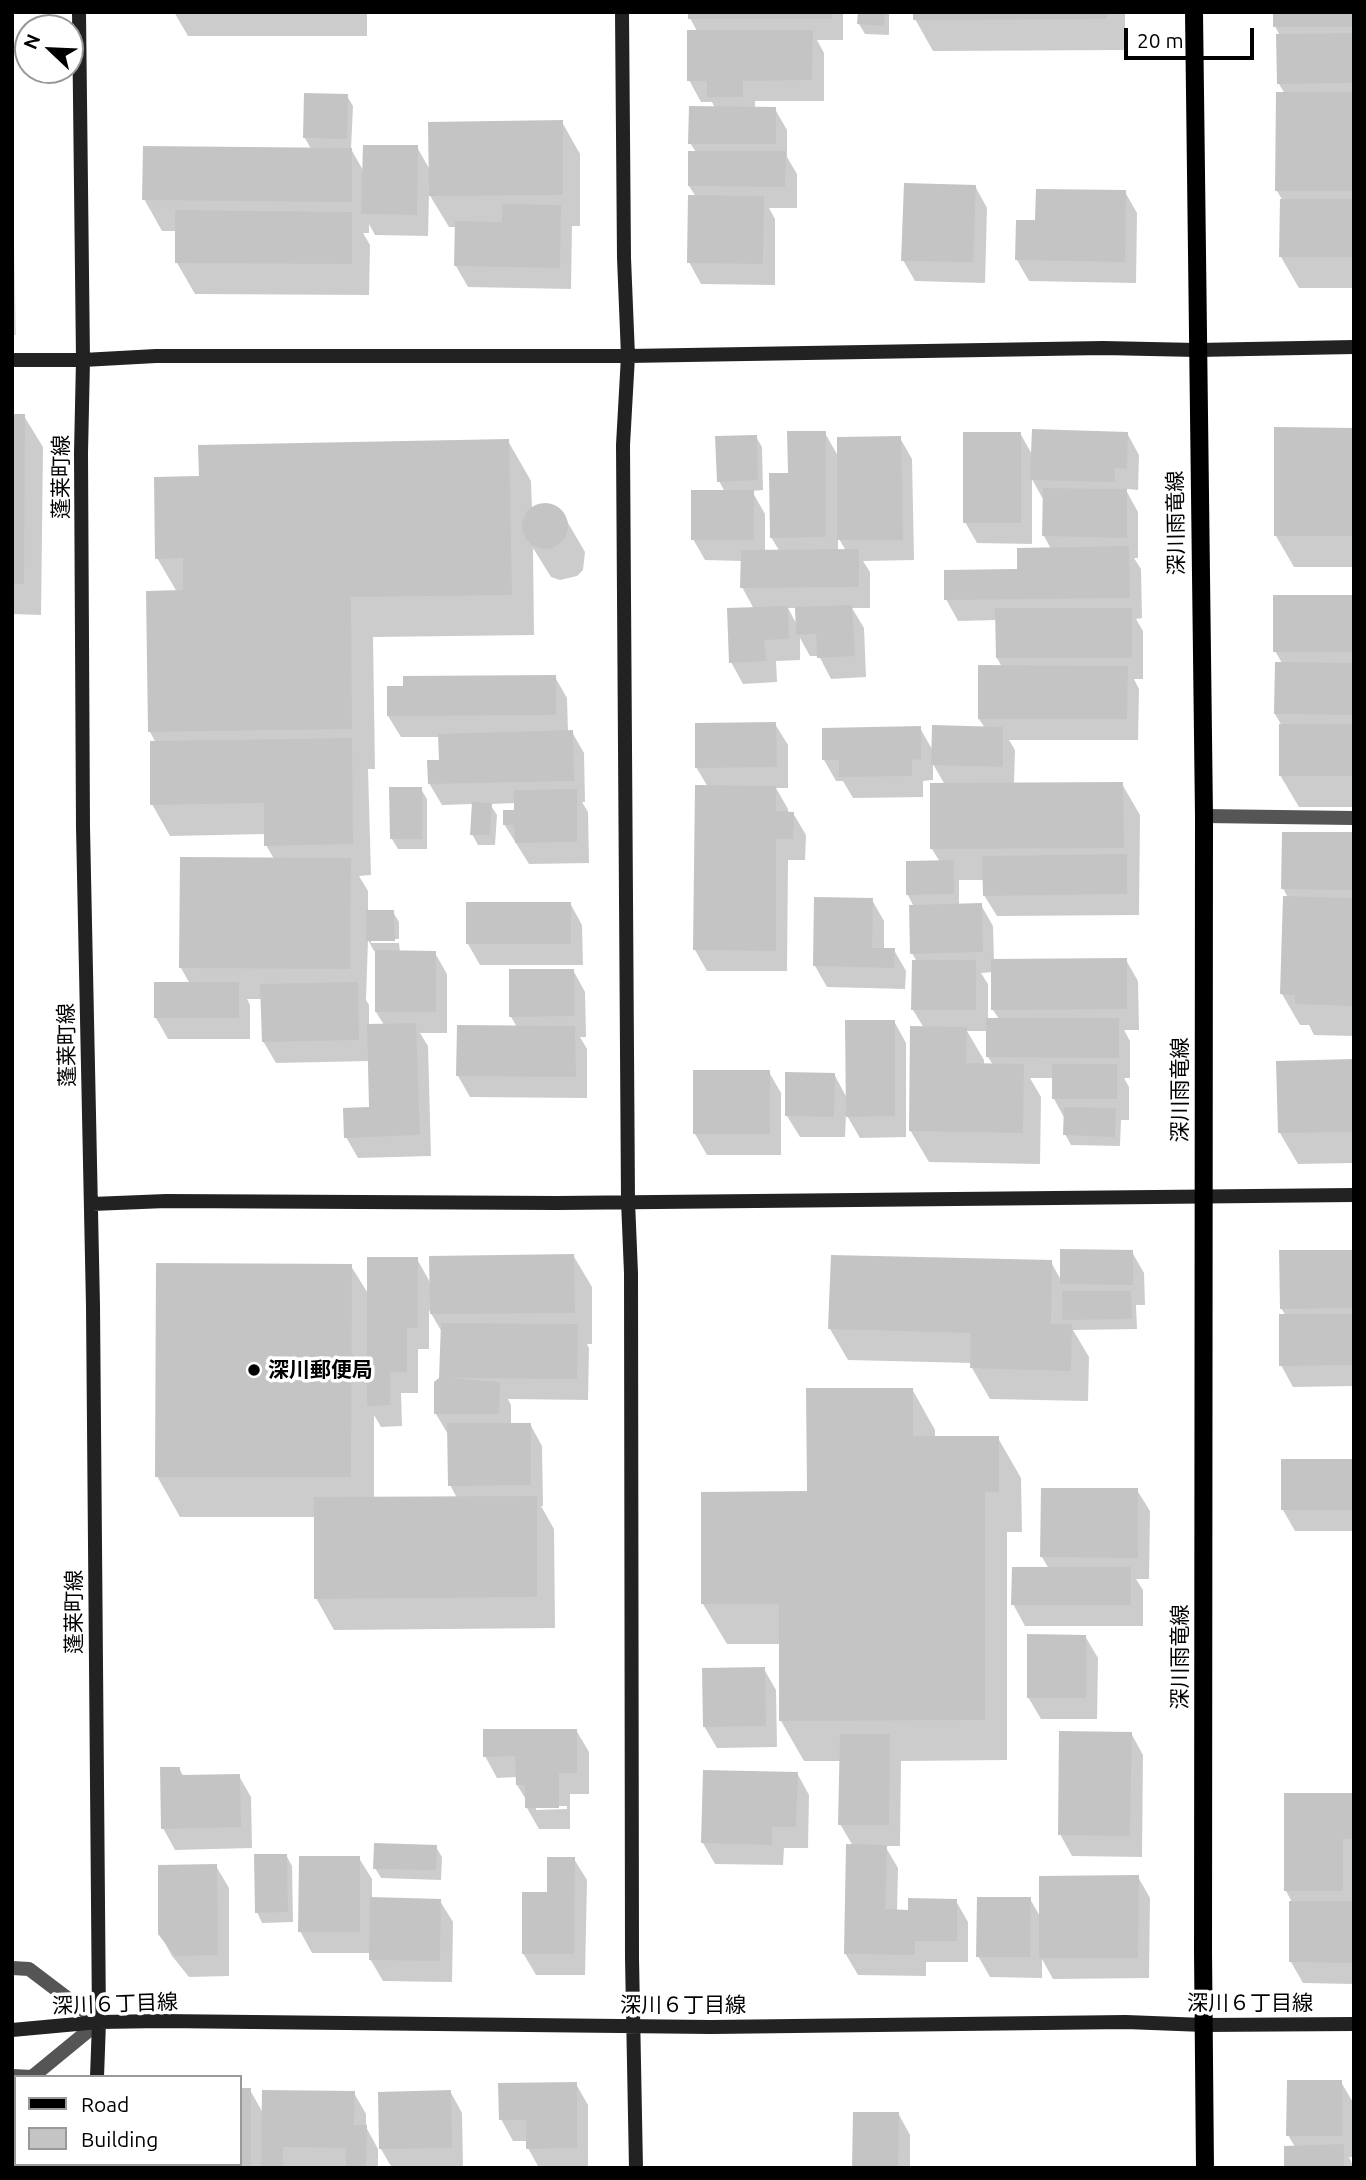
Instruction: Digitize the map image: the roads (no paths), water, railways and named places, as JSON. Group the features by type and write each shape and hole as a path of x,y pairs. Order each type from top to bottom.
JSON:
{"main road":[{"name":"深川雨竜線","path":"1194,12 1203,816 1205,2168"}],"street":[{"name":"蓬莱町線","path":"79,12 83,360 83,827 92,1204 99,2022 97,2075"},
{"path":"622,12 624,258 628,356 623,459 628,1201 631,1273 632,1958 636,2168"},
{"path":"12,360 156,356 628,356 1103,348 1197,350 1354,347"},
{"path":"92,1204 166,1201 557,1203 1354,1195"},
{"name":"深川６丁目線","path":"12,2029 99,2022 635,2026 1126,2022 1204,2025 1354,2024"}],"lane":[{"path":"1203,816 1354,818"},
{"path":"12,1968 29,1969 99,2022 34,2075"}],"place":[{"name":"深川郵便局","path":"254,1370"}]}
